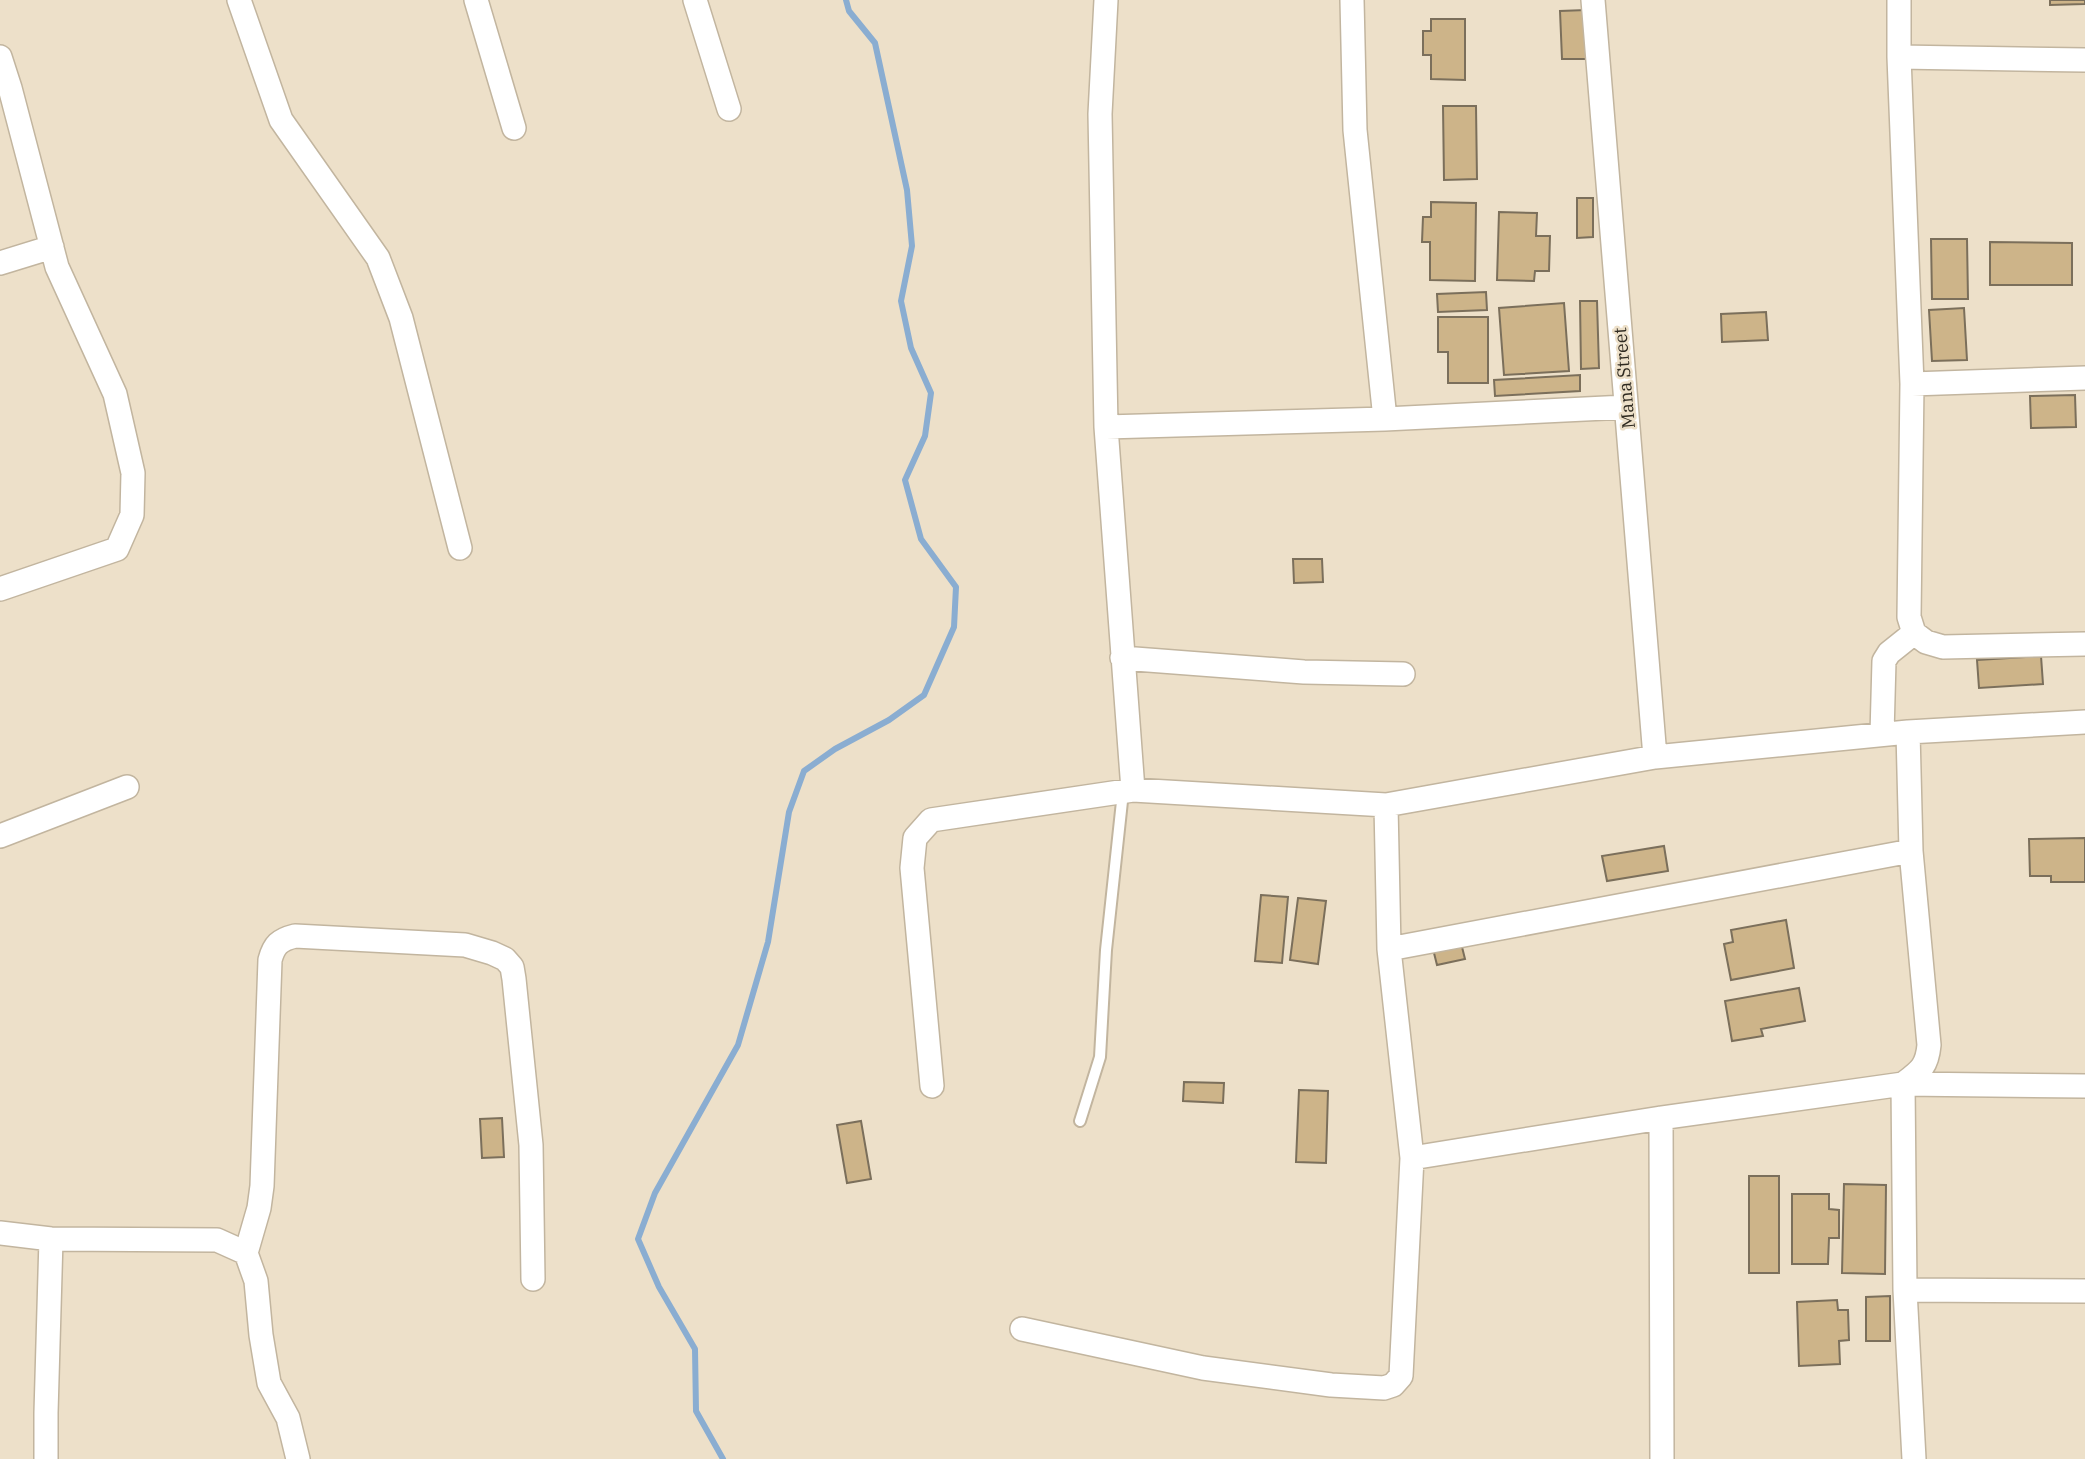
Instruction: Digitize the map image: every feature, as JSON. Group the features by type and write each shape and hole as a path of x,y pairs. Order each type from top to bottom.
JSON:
{"street":[{"path":"239,0 281,120 378,258 401,318 460,548"},
{"path":"476,0 514,128"},
{"path":"695,0 729,108"},
{"path":"1105,0 1100,114 1106,427 1115,530 1128,791"},
{"path":"1352,0 1355,130 1385,419"},
{"name":"Mana Street","path":"1593,0 1655,757"},
{"path":"1899,0 1912,384 1909,617 1914,633 1926,642 1943,647 2085,644"},
{"path":"0,57 57,267 115,394 133,473 132,515 117,549 0,589"},
{"path":"1899,57 2085,60"},
{"path":"0,263 52,247"},
{"path":"1912,384 2085,378"},
{"path":"1106,427 1385,419 1626,407"},
{"path":"1882,734 1884,662 1889,653 1914,633"},
{"path":"1122,658 1304,671 1403,674"},
{"path":"932,1086 912,868 915,838 931,820 1128,791 1386,805 1655,757 1882,734 2085,722"},
{"path":"1903,1084 1919,1072 1928,1060 1929,1045 1911,851 1909,732"},
{"path":"0,836 127,788"},
{"path":"1022,1329 1203,1368 1331,1385 1384,1388 1394,1385 1401,1376 1412,1158 1389,949 1386,805"},
{"path":"1389,949 1911,851"},
{"path":"298,1459 288,1418 269,1383 256,1281 246,1253 259,1208 262,1186 270,960 274,947 283,939 295,936 465,945 505,959 512,967 531,1145 533,1279"},
{"path":"1903,1084 1905,1290 1914,1459"},
{"path":"1412,1158 1661,1118 1903,1084 2085,1086"},
{"path":"1661,1118 1662,1459"},
{"path":"0,1233 51,1239 218,1240 246,1253"},
{"path":"46,1459 51,1239"},
{"path":"1905,1290 2085,1291"}],"lane":[{"path":"1080,1121 1100,1057 1106,950 1128,791"}],"building":[{"path":"2050,0 2085,0 2085,4 2050,5"},
{"path":"1586,10 1587,59 1562,59 1560,11"},
{"path":"1431,19 1465,19 1465,80 1431,79 1431,55 1423,55 1423,31 1431,31"},
{"path":"1443,106 1476,106 1477,179 1444,180"},
{"path":"1577,198 1593,198 1593,237 1577,238"},
{"path":"1431,202 1476,203 1475,281 1430,280 1430,242 1422,242 1423,217 1431,217"},
{"path":"1499,212 1537,213 1536,236 1550,236 1549,271 1535,271 1534,281 1497,280"},
{"path":"1931,239 1967,239 1968,299 1932,299"},
{"path":"1990,242 2072,243 2072,285 1990,285"},
{"path":"1486,292 1487,310 1438,312 1437,294"},
{"path":"1580,301 1597,301 1599,368 1581,369"},
{"path":"1564,303 1569,371 1504,375 1499,308"},
{"path":"1964,308 1967,360 1932,361 1929,310"},
{"path":"1766,312 1768,340 1722,342 1721,314"},
{"path":"1438,317 1488,317 1488,383 1448,383 1448,352 1438,352"},
{"path":"1580,375 1580,391 1495,396 1494,380"},
{"path":"2075,395 2076,427 2031,428 2030,396"},
{"path":"1293,559 1322,559 1323,582 1294,583"},
{"path":"2041,656 2043,684 1979,688 1977,660"},
{"path":"2085,838 2085,882 2051,882 2051,876 2030,876 2029,839"},
{"path":"1664,846 1668,871 1607,881 1602,856"},
{"path":"1261,895 1288,897 1282,963 1255,961"},
{"path":"1298,898 1326,901 1318,964 1290,960"},
{"path":"1786,920 1794,968 1731,980 1724,944 1733,942 1731,930"},
{"path":"1461,943 1465,959 1437,965 1433,949"},
{"path":"1799,988 1805,1021 1761,1029 1763,1036 1732,1041 1725,1001"},
{"path":"1184,1082 1224,1083 1223,1103 1183,1101"},
{"path":"1299,1090 1328,1091 1326,1163 1296,1162"},
{"path":"502,1118 504,1157 482,1158 480,1119"},
{"path":"861,1121 871,1179 847,1183 837,1125"},
{"path":"1749,1176 1779,1176 1779,1273 1749,1273"},
{"path":"1844,1184 1886,1185 1885,1274 1842,1273"},
{"path":"1792,1194 1829,1194 1829,1209 1839,1210 1839,1238 1829,1238 1828,1264 1792,1264"},
{"path":"1890,1296 1890,1341 1866,1341 1866,1297"},
{"path":"1837,1300 1838,1310 1848,1310 1849,1340 1839,1341 1840,1364 1799,1366 1797,1302"}],"waterway":[{"path":"723,1459 696,1411 695,1349 659,1287 638,1239 655,1193 738,1045 768,942 789,812 804,771 835,749 889,720 924,695 954,627 956,587 921,539 905,480 925,436 931,393 911,348 901,301 912,246 907,190 875,43 849,11 846,0"}]}
